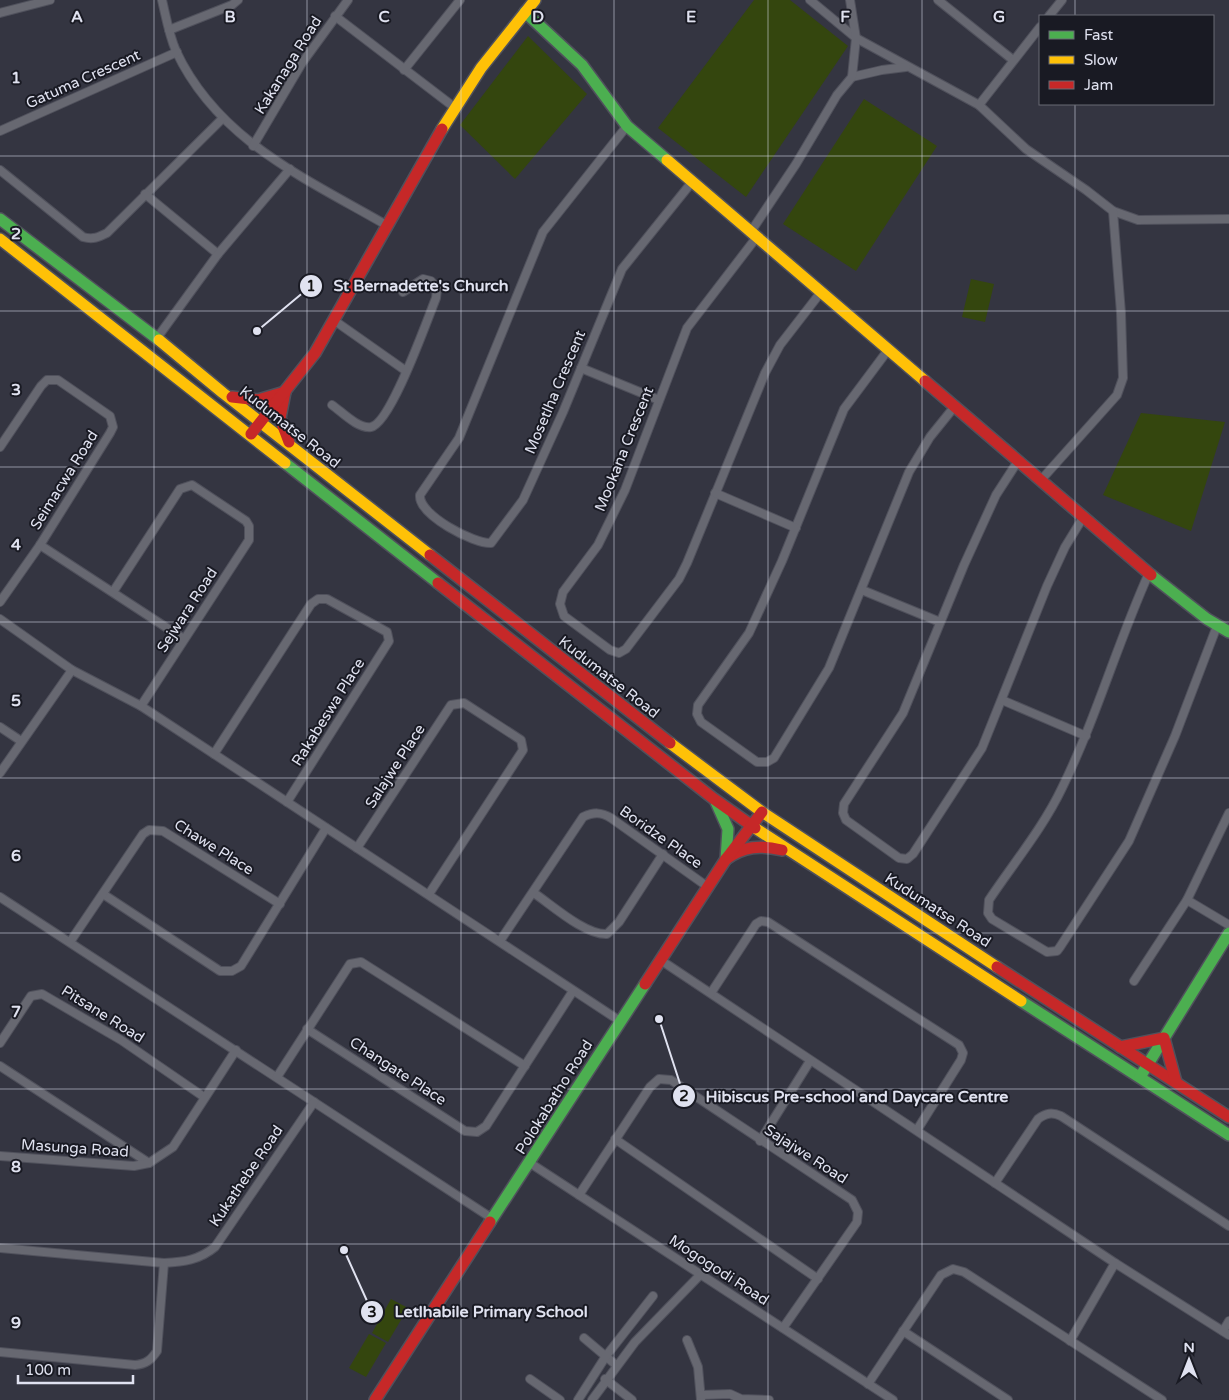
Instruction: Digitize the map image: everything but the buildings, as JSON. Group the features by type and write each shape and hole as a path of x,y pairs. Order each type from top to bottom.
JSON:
{"main road":[{"path":"251,434 315,353 335,321 454,107 535,0"},
{"path":"525,12 577,60 627,126 1149,573 1217,626 1229,632"},
{"name":"Kudumatse Road","path":"0,219 157,338 223,393 679,751 762,812 1229,1117"},
{"name":"Kudumatse Road","path":"0,239 714,799 790,853 1229,1135"},
{"path":"223,393 248,400 267,399 285,392"},
{"path":"285,392 279,415 281,426 291,446"},
{"path":"714,799 728,829 726,859"},
{"name":"Polokabatho Road","path":"375,1400 530,1163 620,1021 662,961 726,859 762,812"},
{"path":"726,859 738,849 758,845 790,853"},
{"path":"1140,1077 1229,933"},
{"path":"1120,1046 1147,1043 1164,1038"},
{"path":"1164,1038 1171,1070 1176,1082"}],"street":[{"path":"0,14 50,0"},
{"path":"162,0 169,30 177,52 195,84 222,119 253,146 388,226"},
{"path":"169,30 232,5 238,0"},
{"name":"Kakanaga Road","path":"253,146 302,63 348,0"},
{"path":"404,70 460,0"},
{"path":"810,0 856,38 907,67 928,76 979,106 1026,149 1086,190 1113,212 1138,220 1229,219"},
{"path":"850,0 856,38 852,77 882,70 907,67"},
{"path":"1050,15 1062,0"},
{"path":"944,2 1013,60"},
{"path":"335,16 454,107"},
{"path":"979,106 1039,28"},
{"name":"Gatuma Crescent","path":"0,131 177,52"},
{"name":"Mookana Crescent","path":"715,493 679,578 626,649 619,653 610,650 564,616 560,604 563,592 598,545 625,490 688,328 753,235 837,95 852,77"},
{"path":"0,170 83,237 90,239 108,233 222,119"},
{"name":"Mosetlha Crescent","path":"627,126 543,232 459,438 420,495 420,501 447,527 483,543 491,542 523,500 622,269 692,182"},
{"path":"157,338 218,254 290,169"},
{"path":"145,194 218,254"},
{"path":"1041,480 1121,387 1123,378 1121,313 1113,212"},
{"path":"332,406 359,424 370,428 378,425 395,400 436,298 437,289 431,281 423,279 403,292"},
{"path":"796,528 715,493 765,373 780,346 821,292"},
{"path":"335,321 406,370"},
{"path":"888,350 844,409 796,528 749,633 698,705 698,714 701,722 757,762 766,762 774,758 829,668 909,472 930,437 956,406"},
{"path":"581,368 659,400"},
{"name":"Seimacwa Road","path":"0,447 47,380 58,380 110,416 112,420 110,433 40,545 0,602"},
{"path":"1018,461 996,495 940,622 903,713 844,804 843,812 846,820 899,858 907,859 913,854 982,748 1047,586 1065,547 1084,516"},
{"name":"Sejwara Road","path":"113,592 180,489 186,486 192,485 249,526 249,540 141,706"},
{"path":"40,545 184,639"},
{"path":"1149,573 1135,603 1086,736 1061,791 989,900 987,907 992,919 1047,952 1057,951 1129,841 1175,736 1217,626"},
{"path":"862,590 940,622"},
{"name":"Rakabeswa Place","path":"214,754 311,604 318,599 327,599 387,632 389,641 287,802"},
{"path":"0,619 72,670 141,706 620,1021"},
{"path":"0,773 72,670"},
{"path":"1002,700 1086,736"},
{"name":"Salajwe Place","path":"357,848 451,705 458,702 464,703 521,740 523,750 429,894"},
{"path":"0,727 21,741"},
{"name":"Boridze Place","path":"534,893 583,817 597,812 612,818 708,887"},
{"path":"1134,981 1187,900 1229,813"},
{"path":"70,942 103,894 220,971 232,971 241,966 326,828"},
{"name":"Chawe Place","path":"103,894 143,834 156,829 164,830 280,904"},
{"path":"500,941 534,893 588,930 599,934 607,934 619,922 663,854"},
{"path":"0,897 493,1218"},
{"path":"1187,900 1229,926"},
{"path":"711,993 756,924 761,921 768,922 959,1045 963,1053 961,1060 917,1130"},
{"path":"662,961 1115,1263 1226,1333 1229,1321"},
{"path":"277,1077 350,964 361,962 525,1066 573,991"},
{"name":"Pitsane Road","path":"0,1043 31,996 42,994 121,1040 204,1097"},
{"name":"Changate Place","path":"307,1029 465,1131 477,1132 486,1126 525,1066"},
{"path":"0,1066 149,1163 172,1147 236,1050"},
{"path":"760,1141 810,1061"},
{"name":"Sajajwe Road","path":"579,1195 650,1086 659,1079 671,1080 760,1141 852,1200 858,1212 857,1222 783,1328"},
{"name":"Kukathebe Road","path":"164,1263 186,1262 215,1247 314,1102"},
{"path":"995,1183 1038,1119 1045,1114 1053,1113 1061,1116 1229,1226"},
{"path":"615,1138 818,1279"},
{"name":"Masunga Road","path":"0,1156 134,1166 149,1163"},
{"name":"Mogogodi Road","path":"530,1163 893,1400"},
{"path":"0,1248 164,1263 157,1351 151,1360 144,1364 135,1365 0,1352"},
{"path":"1070,1340 1115,1263"},
{"path":"868,1384 941,1275 954,1269 964,1272 1162,1400"},
{"path":"592,1400 605,1379 635,1342 700,1274"},
{"path":"578,1400 606,1356 653,1296"},
{"path":"903,1331 1008,1400"},
{"path":"584,1338 616,1365"},
{"path":"687,1340 698,1367 701,1397 730,1394 741,1399 768,1400"},
{"path":"530,1379 560,1400"},
{"path":"605,1379 632,1400"}],"green space":[{"path":"754,0 790,0 848,46 746,197 658,128"},
{"path":"528,36 587,94 515,179 460,125"},
{"path":"864,99 937,146 856,271 783,224"},
{"path":"971,279 994,284 985,322 962,317"},
{"path":"1141,413 1225,422 1191,531 1103,495"},
{"path":"391,1299 408,1308 388,1342 372,1333"},
{"path":"369,1334 386,1343 366,1377 349,1368"}],"traffic: fast":[{"path":"525,12 582,65 627,126 667,160"},
{"path":"0,219 159,340"},
{"path":"285,463 438,583"},
{"path":"1151,575 1207,619 1229,632"},
{"path":"716,802 728,829 726,859"},
{"path":"1140,1077 1229,933"},
{"path":"490,1222 645,984"},
{"path":"1021,1001 1229,1135"}],"traffic: slow":[{"path":"442,129 481,68 535,0"},
{"path":"667,160 925,381"},
{"path":"0,239 285,463"},
{"path":"159,340 223,393 430,555"},
{"path":"670,743 762,812 997,967"},
{"path":"755,828 1021,1001"}],"traffic: jam":[{"path":"251,434 315,353 442,129"},
{"path":"925,381 1151,575"},
{"path":"285,392 280,418 289,442"},
{"path":"232,397 258,400 285,392"},
{"path":"430,555 670,743"},
{"path":"438,583 714,799 755,828"},
{"path":"645,984 726,859 762,812"},
{"path":"726,859 739,851 752,848 766,847 782,850"},
{"path":"997,967 1229,1117"},
{"path":"1120,1047 1164,1038 1176,1082"},
{"path":"375,1400 490,1222"}],"place":[{"name":"St Bernadette's Church","path":"257,331"},
{"name":"Hibiscus Pre-school and Daycare Centre","path":"659,1019"},
{"name":"Letlhabile Primary School","path":"344,1250"}]}
